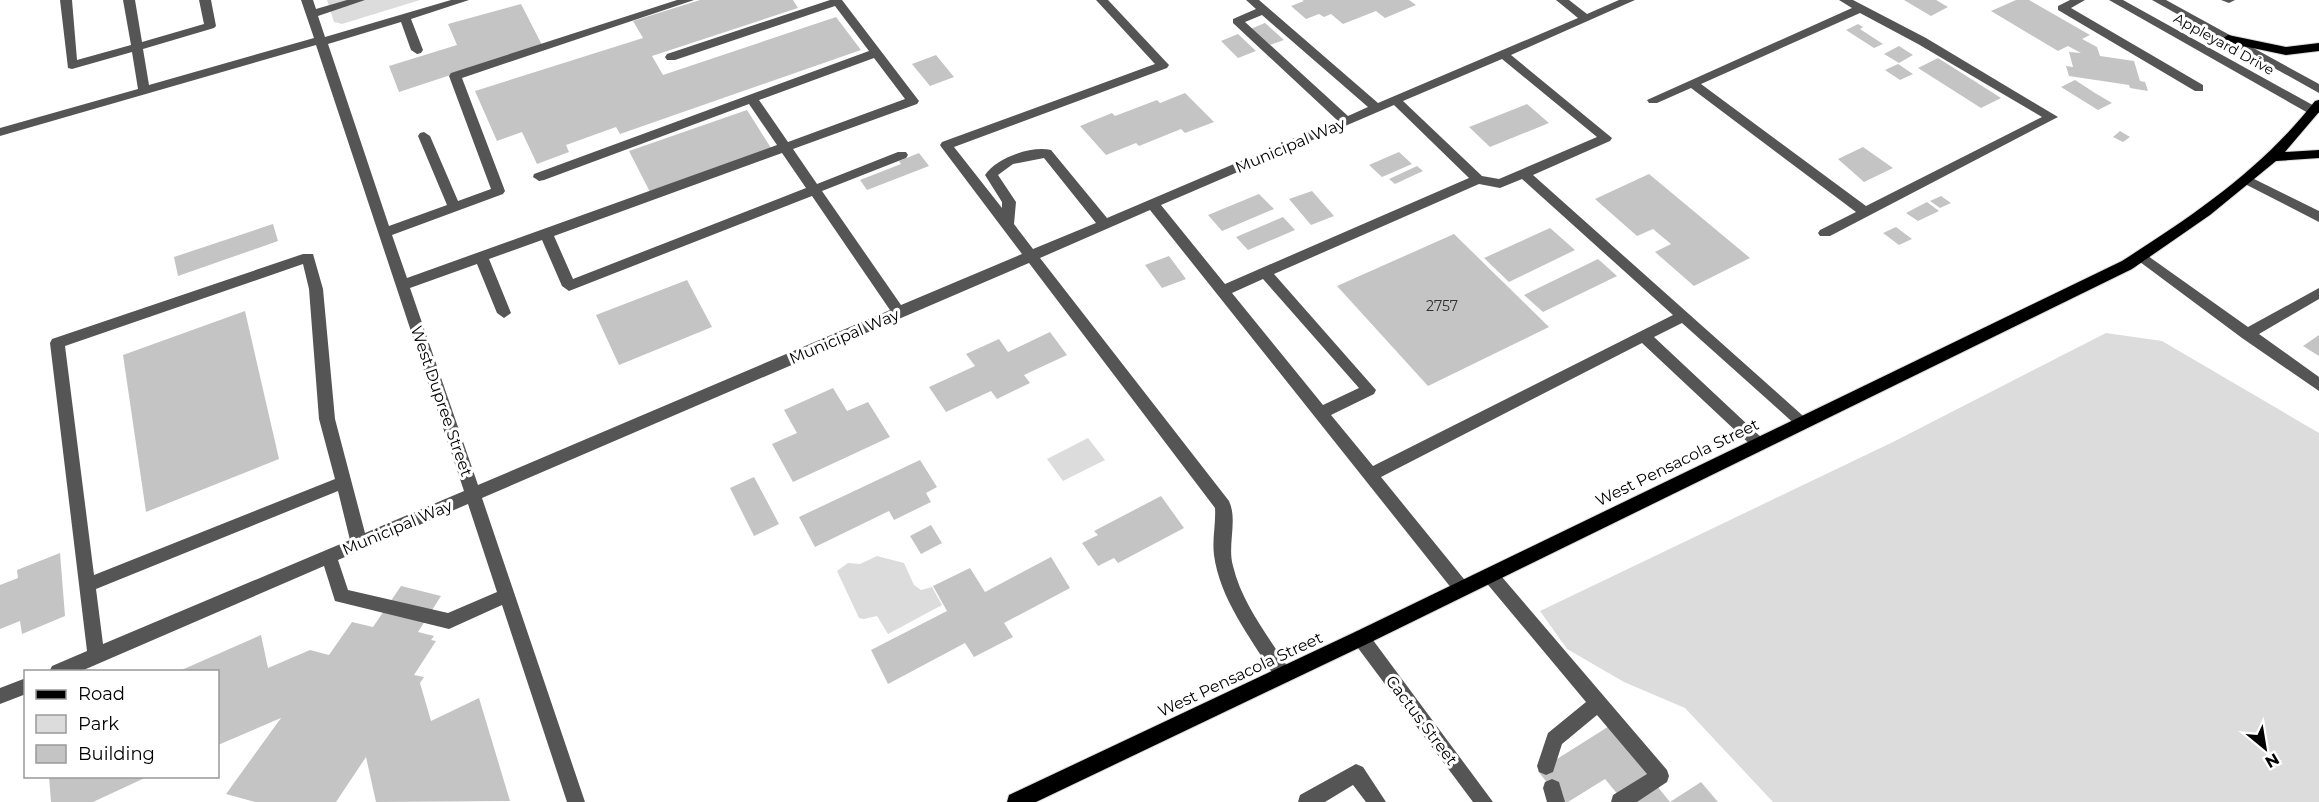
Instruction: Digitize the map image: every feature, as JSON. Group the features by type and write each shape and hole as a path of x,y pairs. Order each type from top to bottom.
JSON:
{"main road":[{"path":"2228,39 2286,51 2319,47"},
{"name":"West Pensacola Street","path":"1016,802 1462,589 2141,256 2204,215 2271,157 2317,110"},
{"path":"2271,157 2319,154"}],"street":[{"path":"66,0 72,65 210,26 205,0"},
{"path":"129,0 144,91"},
{"name":"West Dupree Street","path":"308,0 576,802"},
{"path":"312,14 360,0"},
{"path":"0,132 463,0"},
{"path":"386,232 498,191 455,76 688,0"},
{"path":"1102,0 1163,65 946,145 1223,506 1222,552 1233,591 1283,675"},
{"path":"1562,0 1586,18"},
{"name":"Municipal Way","path":"62,670 1629,0"},
{"path":"1825,233 2052,117 1922,40 1845,0"},
{"path":"2079,0 2062,8 2199,88"},
{"name":"Appleyard Drive","path":"2115,0 2317,110"},
{"name":"Appleyard Drive","path":"2158,0 2319,89"},
{"path":"403,285 913,101 836,1 671,57"},
{"path":"1346,121 1237,21 1257,3 1377,108"},
{"path":"1653,100 1859,9"},
{"path":"405,17 417,50"},
{"path":"539,177 876,53"},
{"path":"1395,100 1478,179 1500,184 1606,138 1503,54"},
{"path":"1692,83 1866,212"},
{"path":"752,99 899,313"},
{"path":"424,136 454,207"},
{"path":"1006,226 1009,202 991,175 998,166 1011,160 1047,153 1104,224"},
{"path":"546,234 569,286 902,154"},
{"path":"1524,174 1803,423"},
{"path":"1223,291 1478,179"},
{"path":"2246,179 2319,218"},
{"path":"982,193 999,187"},
{"path":"1152,203 1462,589"},
{"path":"2141,256 2208,302 2247,334 2319,385"},
{"path":"96,655 57,343 308,257 316,289 327,419 359,543"},
{"path":"481,257 504,314"},
{"path":"1265,273 1369,390 1321,414"},
{"path":"2247,334 2319,293"},
{"path":"1370,475 1683,316"},
{"path":"1644,336 1759,444"},
{"path":"87,585 344,482"},
{"path":"329,556 341,596 449,621 507,595"},
{"path":"1490,575 1659,776 1620,802"},
{"name":"Cactus Street","path":"1360,638 1484,802"},
{"path":"0,696 24,687"},
{"path":"1546,766 1554,738 1598,703"},
{"path":"1307,802 1356,773 1377,802"}],"green space":[{"path":"327,0 420,0 342,24 334,22"},
{"path":"2106,333 2162,341 2319,433 2319,802 1773,802 1685,708 1624,682 1567,649 1540,611 1893,442"},
{"path":"1088,438 1105,460 1063,481 1047,459"},
{"path":"877,556 904,563 914,585 921,590 932,587 942,605 888,634 877,616 859,618 837,571 848,563 860,564"}],"building":[{"path":"700,0 793,0 798,8 652,56 663,75 836,17 861,50 620,134 616,127 566,145 569,152 537,164 522,132 497,141 475,91 643,38 633,21"},
{"path":"1302,0 1409,0 1416,5 1385,18 1376,11 1343,24 1331,14 1324,17 1319,14 1306,19 1291,6 1304,1"},
{"path":"1904,0 1936,0 1948,7 1931,16"},
{"path":"2016,0 2029,0 2090,35 2082,39 2097,47 2100,56 2134,61 2140,81 2145,82 2148,91 2130,88 2129,85 2069,76 2066,66 2073,67 2069,52 2081,53 2068,46 2058,51 1991,11"},
{"path":"521,4 542,45 399,92 389,66 457,45 448,24"},
{"path":"1265,23 1284,40 1267,46 1248,30"},
{"path":"1858,24 1863,27 1860,29 1883,44 1874,48 1846,30"},
{"path":"1238,34 1256,51 1238,58 1221,41"},
{"path":"1899,46 1913,55 1899,63 1884,54"},
{"path":"936,55 954,77 930,86 912,64"},
{"path":"1938,58 2001,98 1981,108 1918,68"},
{"path":"1898,64 1913,74 1900,80 1885,70"},
{"path":"2075,80 2112,103 2098,110 2061,87"},
{"path":"1185,93 1214,122 1185,133 1181,129 1139,146 1136,143 1106,155 1080,126 1112,113 1115,116 1157,100 1160,103"},
{"path":"1527,104 1549,123 1490,147 1469,127"},
{"path":"747,110 771,148 650,192 629,151"},
{"path":"2120,131 2130,137 2123,142 2113,137"},
{"path":"1863,147 1893,168 1864,182 1838,159"},
{"path":"1399,152 1412,164 1382,177 1369,165"},
{"path":"919,153 929,166 867,190 860,180 901,164 899,161"},
{"path":"1417,166 1423,171 1395,184 1389,179"},
{"path":"1649,174 1750,258 1694,286 1655,252 1671,244 1653,229 1637,236 1595,199"},
{"path":"1312,191 1334,216 1311,225 1289,199"},
{"path":"1259,194 1274,209 1222,231 1208,215"},
{"path":"1941,196 1951,203 1940,208 1930,201"},
{"path":"1927,202 1939,211 1918,221 1906,213"},
{"path":"1283,217 1295,230 1248,250 1236,237"},
{"path":"273,224 278,241 178,276 174,257"},
{"path":"1896,227 1912,239 1899,245 1883,233"},
{"path":"1550,228 1575,250 1509,282 1484,258"},
{"path":"1454,234 1549,327 1428,386 1337,286"},
{"path":"1169,256 1186,279 1162,288 1145,265"},
{"path":"1598,259 1617,276 1543,312 1524,295"},
{"path":"687,280 712,327 619,365 596,315"},
{"path":"245,311 279,459 146,512 123,355"},
{"path":"1050,332 1067,355 1024,375 1030,383 997,399 991,391 946,412 929,387 975,366 966,354 999,339 1008,352"},
{"path":"2319,335 2319,356 2303,346"},
{"path":"833,388 847,411 868,402 890,437 793,482 772,444 797,433 784,410"},
{"path":"920,460 937,487 926,493 931,502 894,520 889,511 815,547 799,517"},
{"path":"754,477 779,524 754,536 730,488"},
{"path":"1161,496 1184,528 1118,563 1114,558 1098,566 1082,543 1098,535 1094,531"},
{"path":"931,525 942,543 921,554 910,536"},
{"path":"60,553 65,616 22,634 20,621 0,629 0,585 18,578 17,570"},
{"path":"1051,557 1070,588 1004,623 1013,637 974,657 965,643 888,684 871,650 947,611 933,586 970,568 985,592"},
{"path":"401,586 441,596 418,632 434,636 431,640 436,641 414,675 424,677 420,683 431,721 479,698 510,801 376,802 366,757 336,802 255,802 226,794 281,718 219,745 219,670 182,670 261,635 268,668 310,650 329,655 352,622 373,627"},
{"path":"1622,718 1635,759 1670,802 1624,802 1605,779 1568,802 1562,802 1538,771"},
{"path":"49,778 145,778 93,802 51,802"},
{"path":"1701,782 1718,802 1670,802"}]}
